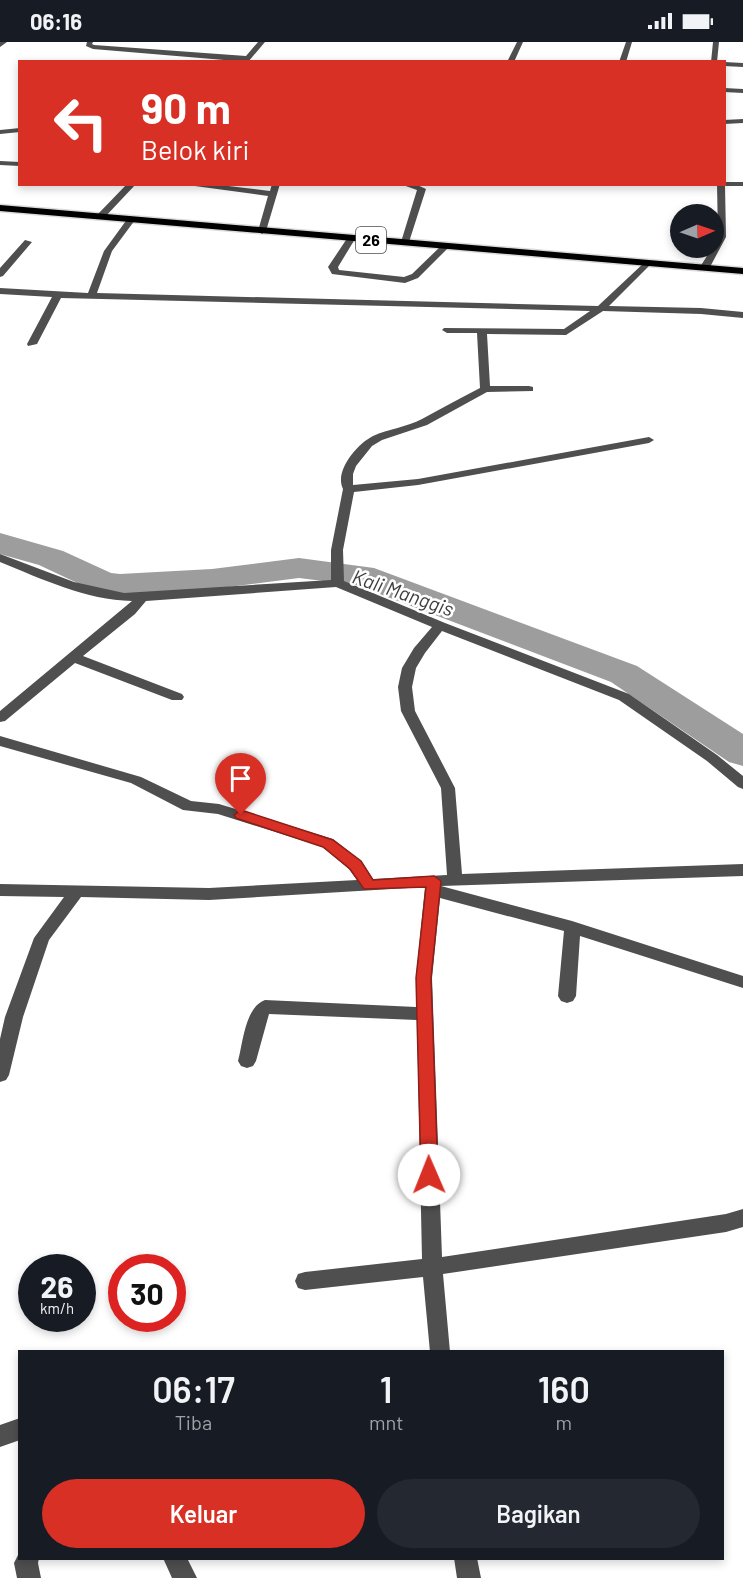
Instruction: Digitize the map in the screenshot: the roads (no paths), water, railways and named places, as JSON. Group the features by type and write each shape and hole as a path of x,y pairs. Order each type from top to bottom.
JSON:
{"highway":[{"name":"26","path":"0,208 743,271"}],"street":[{"path":"0,45 4,42"},
{"path":"90,42 88,45 93,47 193,53 246,60 262,42"},
{"path":"511,60 519,42"},
{"path":"623,60 629,42"},
{"path":"714,60 716,42"},
{"path":"186,60 193,53"},
{"path":"726,64 743,65"},
{"path":"726,90 743,91"},
{"path":"726,122 743,121"},
{"path":"0,132 18,130"},
{"path":"0,163 18,164"},
{"path":"726,184 743,184"},
{"path":"101,216 130,186"},
{"path":"220,186 275,189 262,231"},
{"path":"405,242 422,189 411,186"},
{"path":"705,267 722,237 723,186"},
{"path":"92,294 108,250 131,220"},
{"path":"351,239 333,267 334,272 405,280 415,276 445,247"},
{"path":"0,274 28,242"},
{"path":"447,330 566,332 600,309 646,264"},
{"path":"0,291 58,295 92,294 701,311 743,315"},
{"path":"32,344 58,295"},
{"path":"482,331 485,389"},
{"path":"337,580 337,557 349,489 346,474 368,444 378,438 434,418 485,389 529,389"},
{"path":"349,489 418,482 649,440"},
{"path":"0,558 78,588 124,598 337,580 440,626 624,697 712,758 743,784"},
{"path":"0,718 130,611 142,597"},
{"path":"440,626 414,659 409,668 405,687 408,711 448,788 454,880"},
{"path":"72,657 177,697"},
{"path":"0,741 136,780 188,806 219,809 328,843 356,865 369,885"},
{"path":"0,890 209,894 369,885 433,885 454,880 743,870"},
{"path":"433,885 743,982"},
{"path":"433,885 424,978 432,1267 440,1350"},
{"path":"0,1075 14,1017 42,938 78,891"},
{"path":"567,996 572,927"},
{"path":"247,1061 259,1014 265,1007 425,1014"},
{"path":"305,1281 432,1267 726,1223 743,1218"},
{"path":"0,1436 18,1431"},
{"path":"27,1560 29,1578"},
{"path":"175,1560 185,1578"},
{"path":"465,1560 469,1578"}],"waterway":[{"name":"Kali Manggis","path":"0,543 51,558 102,582 120,585 212,579 299,568 362,575 624,674 743,753"}]}
